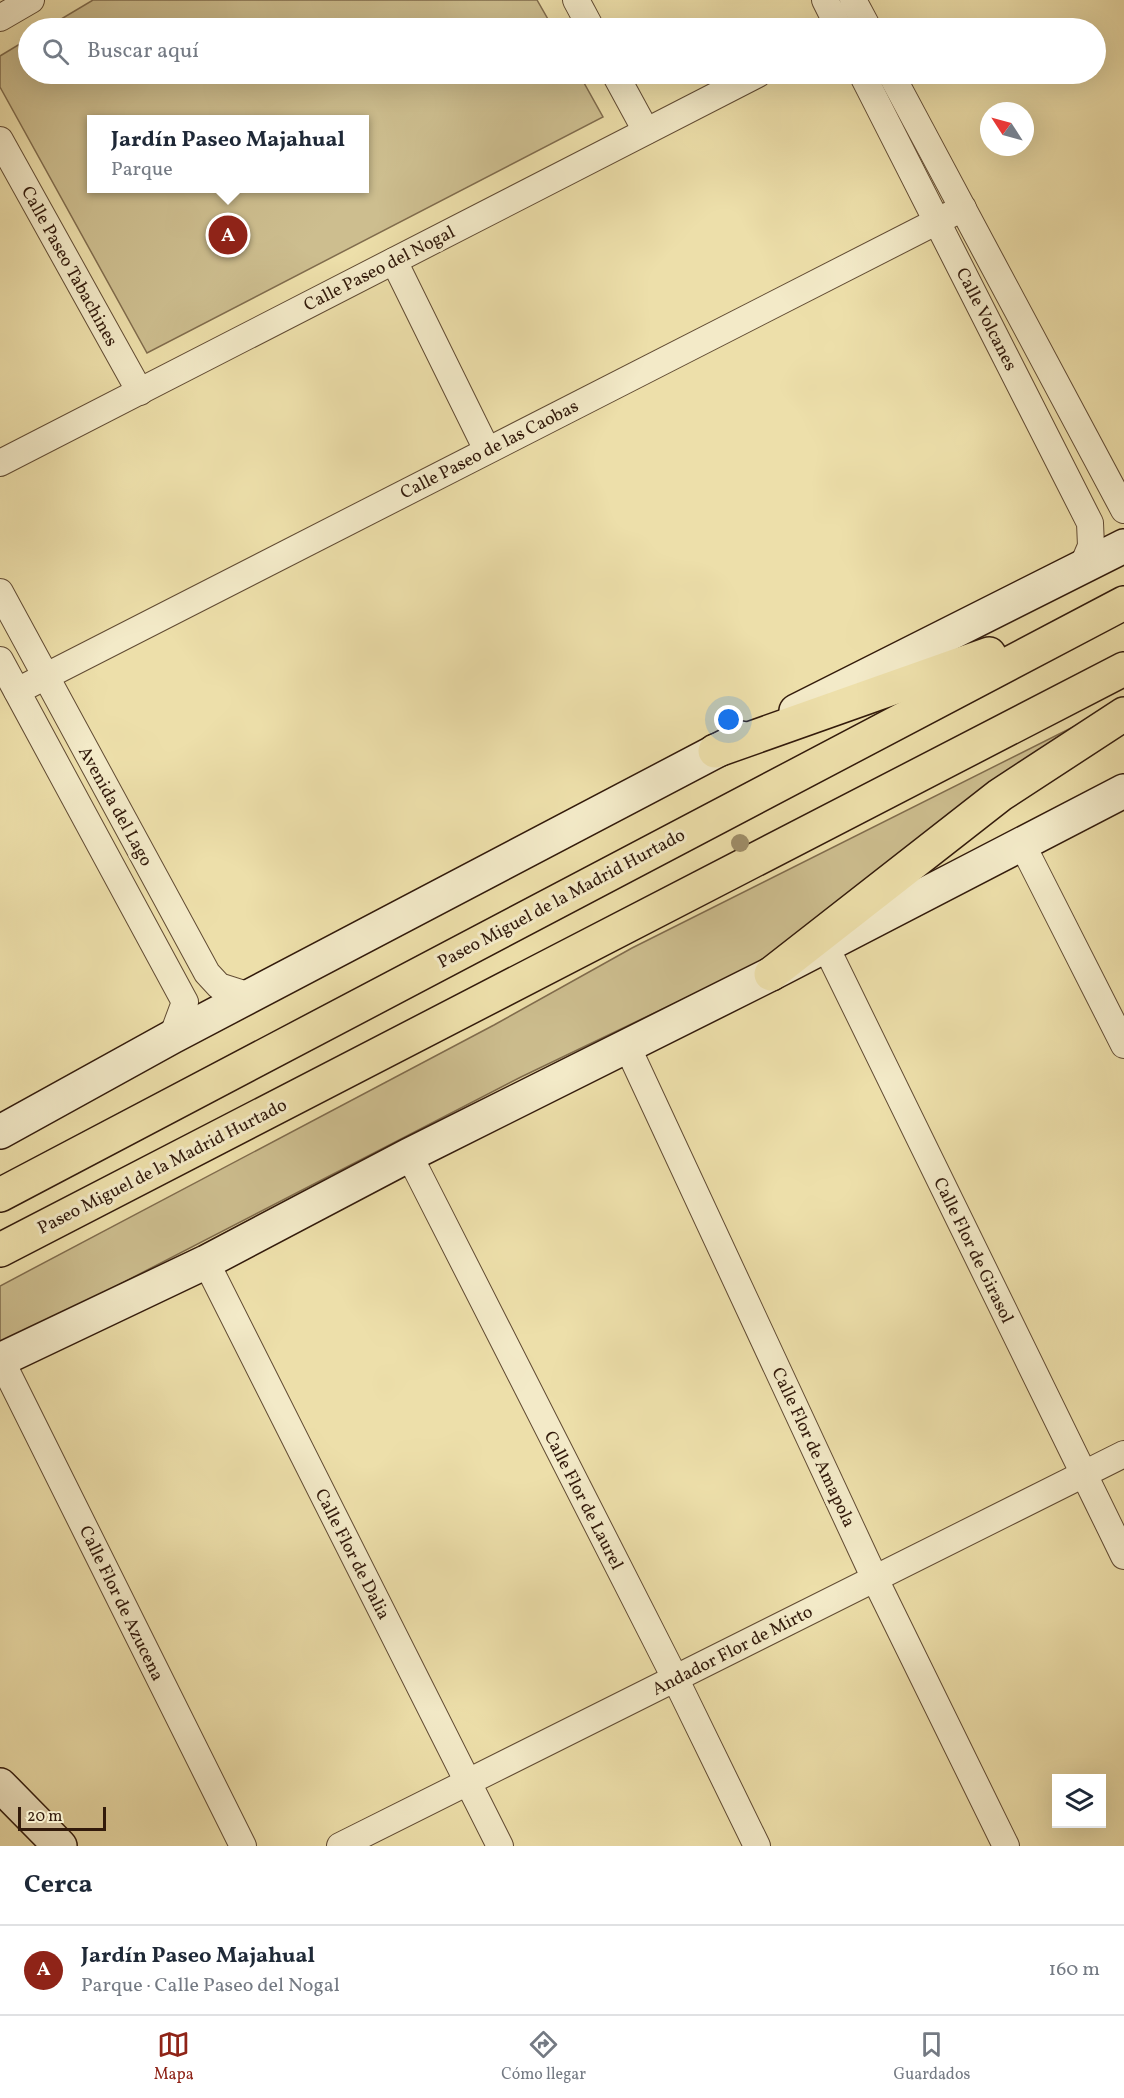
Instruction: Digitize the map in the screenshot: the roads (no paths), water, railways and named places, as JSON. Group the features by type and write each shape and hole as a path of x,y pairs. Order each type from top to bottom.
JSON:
{"highway":[{"name":"Paseo Miguel de la Madrid Hurtado","path":"0,1195 1124,603"},
{"path":"715,751 1093,618"},
{"name":"Paseo Miguel de la Madrid Hurtado","path":"0,1250 1124,669"},
{"path":"771,974 1000,795 1124,714"}],"street":[{"path":"0,18 31,0"},
{"path":"576,0 586,18"},
{"path":"825,0 849,18"},
{"path":"620,84 646,131"},
{"name":"Calle Paseo del Nogal","path":"0,464 738,84"},
{"name":"Calle Volcanes","path":"867,84 1090,523 1091,546 1082,567"},
{"name":"Calle Volcanes","path":"896,84 1124,510"},
{"name":"Calle Paseo Tabachines","path":"0,140 140,392"},
{"name":"Calle Paseo de las Caobas","path":"17,691 963,208"},
{"path":"393,261 487,450"},
{"path":"995,336 1023,322"},
{"path":"0,1132 172,1037 253,997 715,751 1124,546"},
{"name":"Avenida del Lago","path":"0,592 207,973 219,986 253,997"},
{"name":"Avenida del Lago","path":"0,660 185,1002 172,1037"},
{"path":"72,793 100,776"},
{"path":"0,1360 206,1262 409,1155 771,974 1124,791"},
{"path":"1022,843 1124,1045"},
{"name":"Calle Flor de Girasol","path":"825,945 1124,1556"},
{"name":"Calle Flor de Amapola","path":"627,1046 875,1579 1006,1846"},
{"name":"Calle Flor de Laurel","path":"409,1155 675,1678 757,1846"},
{"name":"Calle Flor de Dalia","path":"206,1262 500,1846"},
{"name":"Calle Flor de Azucena","path":"0,1360 243,1846"},
{"name":"Andador Flor de Mirto","path":"340,1846 1124,1454"},
{"path":"0,1785 60,1846"}],"place":[{"name":"Jardín Paseo Majahual","path":"228,235"}]}
